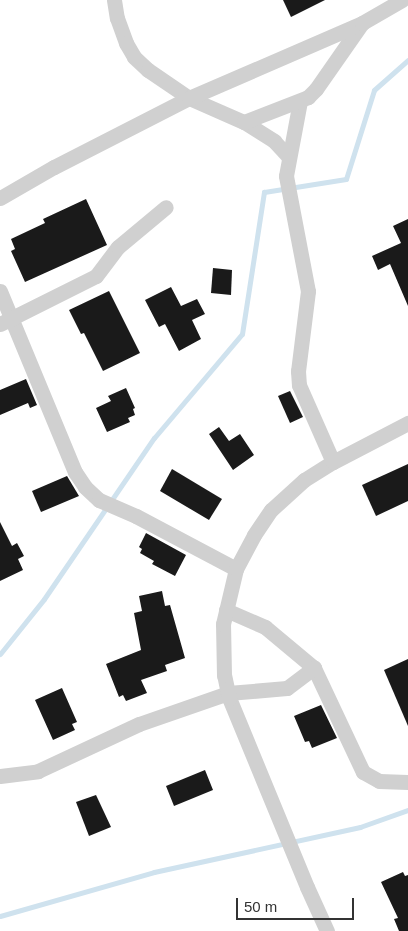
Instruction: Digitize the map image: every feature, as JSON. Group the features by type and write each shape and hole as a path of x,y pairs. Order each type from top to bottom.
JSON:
{"street":[{"path":"114,0 117,18 134,57 148,70 189,98 244,122 274,141 288,156"},
{"path":"0,198 54,167 189,98 362,23 402,0"},
{"path":"244,122 300,101 316,89 362,23"},
{"path":"300,101 288,156 287,188 308,291 298,371 299,385 333,462"},
{"path":"6,321 96,276 118,247 166,207"},
{"path":"0,292 6,321 75,472 85,487 100,500 136,516 236,569"},
{"path":"327,931 307,887 228,693 222,652 223,624 236,569 254,535 271,510 304,480 333,462 406,429"},
{"path":"226,610 265,627 314,668 363,772 379,781 408,782"},
{"path":"0,776 38,771 139,724 228,693 287,688 314,668"}],"building":[{"path":"283,0 325,0 291,17"},
{"path":"86,199 107,245 25,282 11,251 15,249 11,239 45,223 43,219"},
{"path":"408,219 408,306 390,264 378,270 372,256 401,243 393,226"},
{"path":"213,268 232,270 231,295 211,293"},
{"path":"171,287 181,306 197,299 205,314 192,320 201,339 179,351 165,324 159,327 145,300"},
{"path":"109,291 140,353 103,371 84,333 81,334 69,310"},
{"path":"26,379 37,405 30,408 28,403 0,415 0,390"},
{"path":"126,388 135,408 133,409 135,415 128,418 130,422 107,432 96,408 111,401 108,396"},
{"path":"290,391 303,417 290,423 278,396"},
{"path":"219,427 229,441 240,434 254,455 233,470 209,434"},
{"path":"408,464 408,501 376,516 362,485"},
{"path":"172,469 222,499 209,520 160,491"},
{"path":"67,476 79,496 41,512 32,491"},
{"path":"0,522 12,546 17,543 24,556 18,559 23,570 0,581"},
{"path":"146,533 186,555 175,576 152,564 154,561 140,553 142,549 139,547"},
{"path":"162,591 165,606 170,605 185,658 165,665 167,671 141,680 147,693 126,701 123,695 119,697 106,664 141,650 134,613 142,611 139,596"},
{"path":"408,659 408,726 384,670"},
{"path":"62,688 77,722 72,724 75,730 53,740 35,700"},
{"path":"321,705 337,738 312,748 309,741 305,742 294,716"},
{"path":"205,770 213,790 174,806 166,786"},
{"path":"96,795 111,827 89,836 76,802"},
{"path":"403,872 405,876 408,875 408,931 399,931 394,919 398,918 381,882"}],"waterway":[{"path":"0,654 44,599 154,438 242,334 264,192 346,179 374,90 408,60"},
{"path":"0,916 154,872 360,827 408,810"}]}
